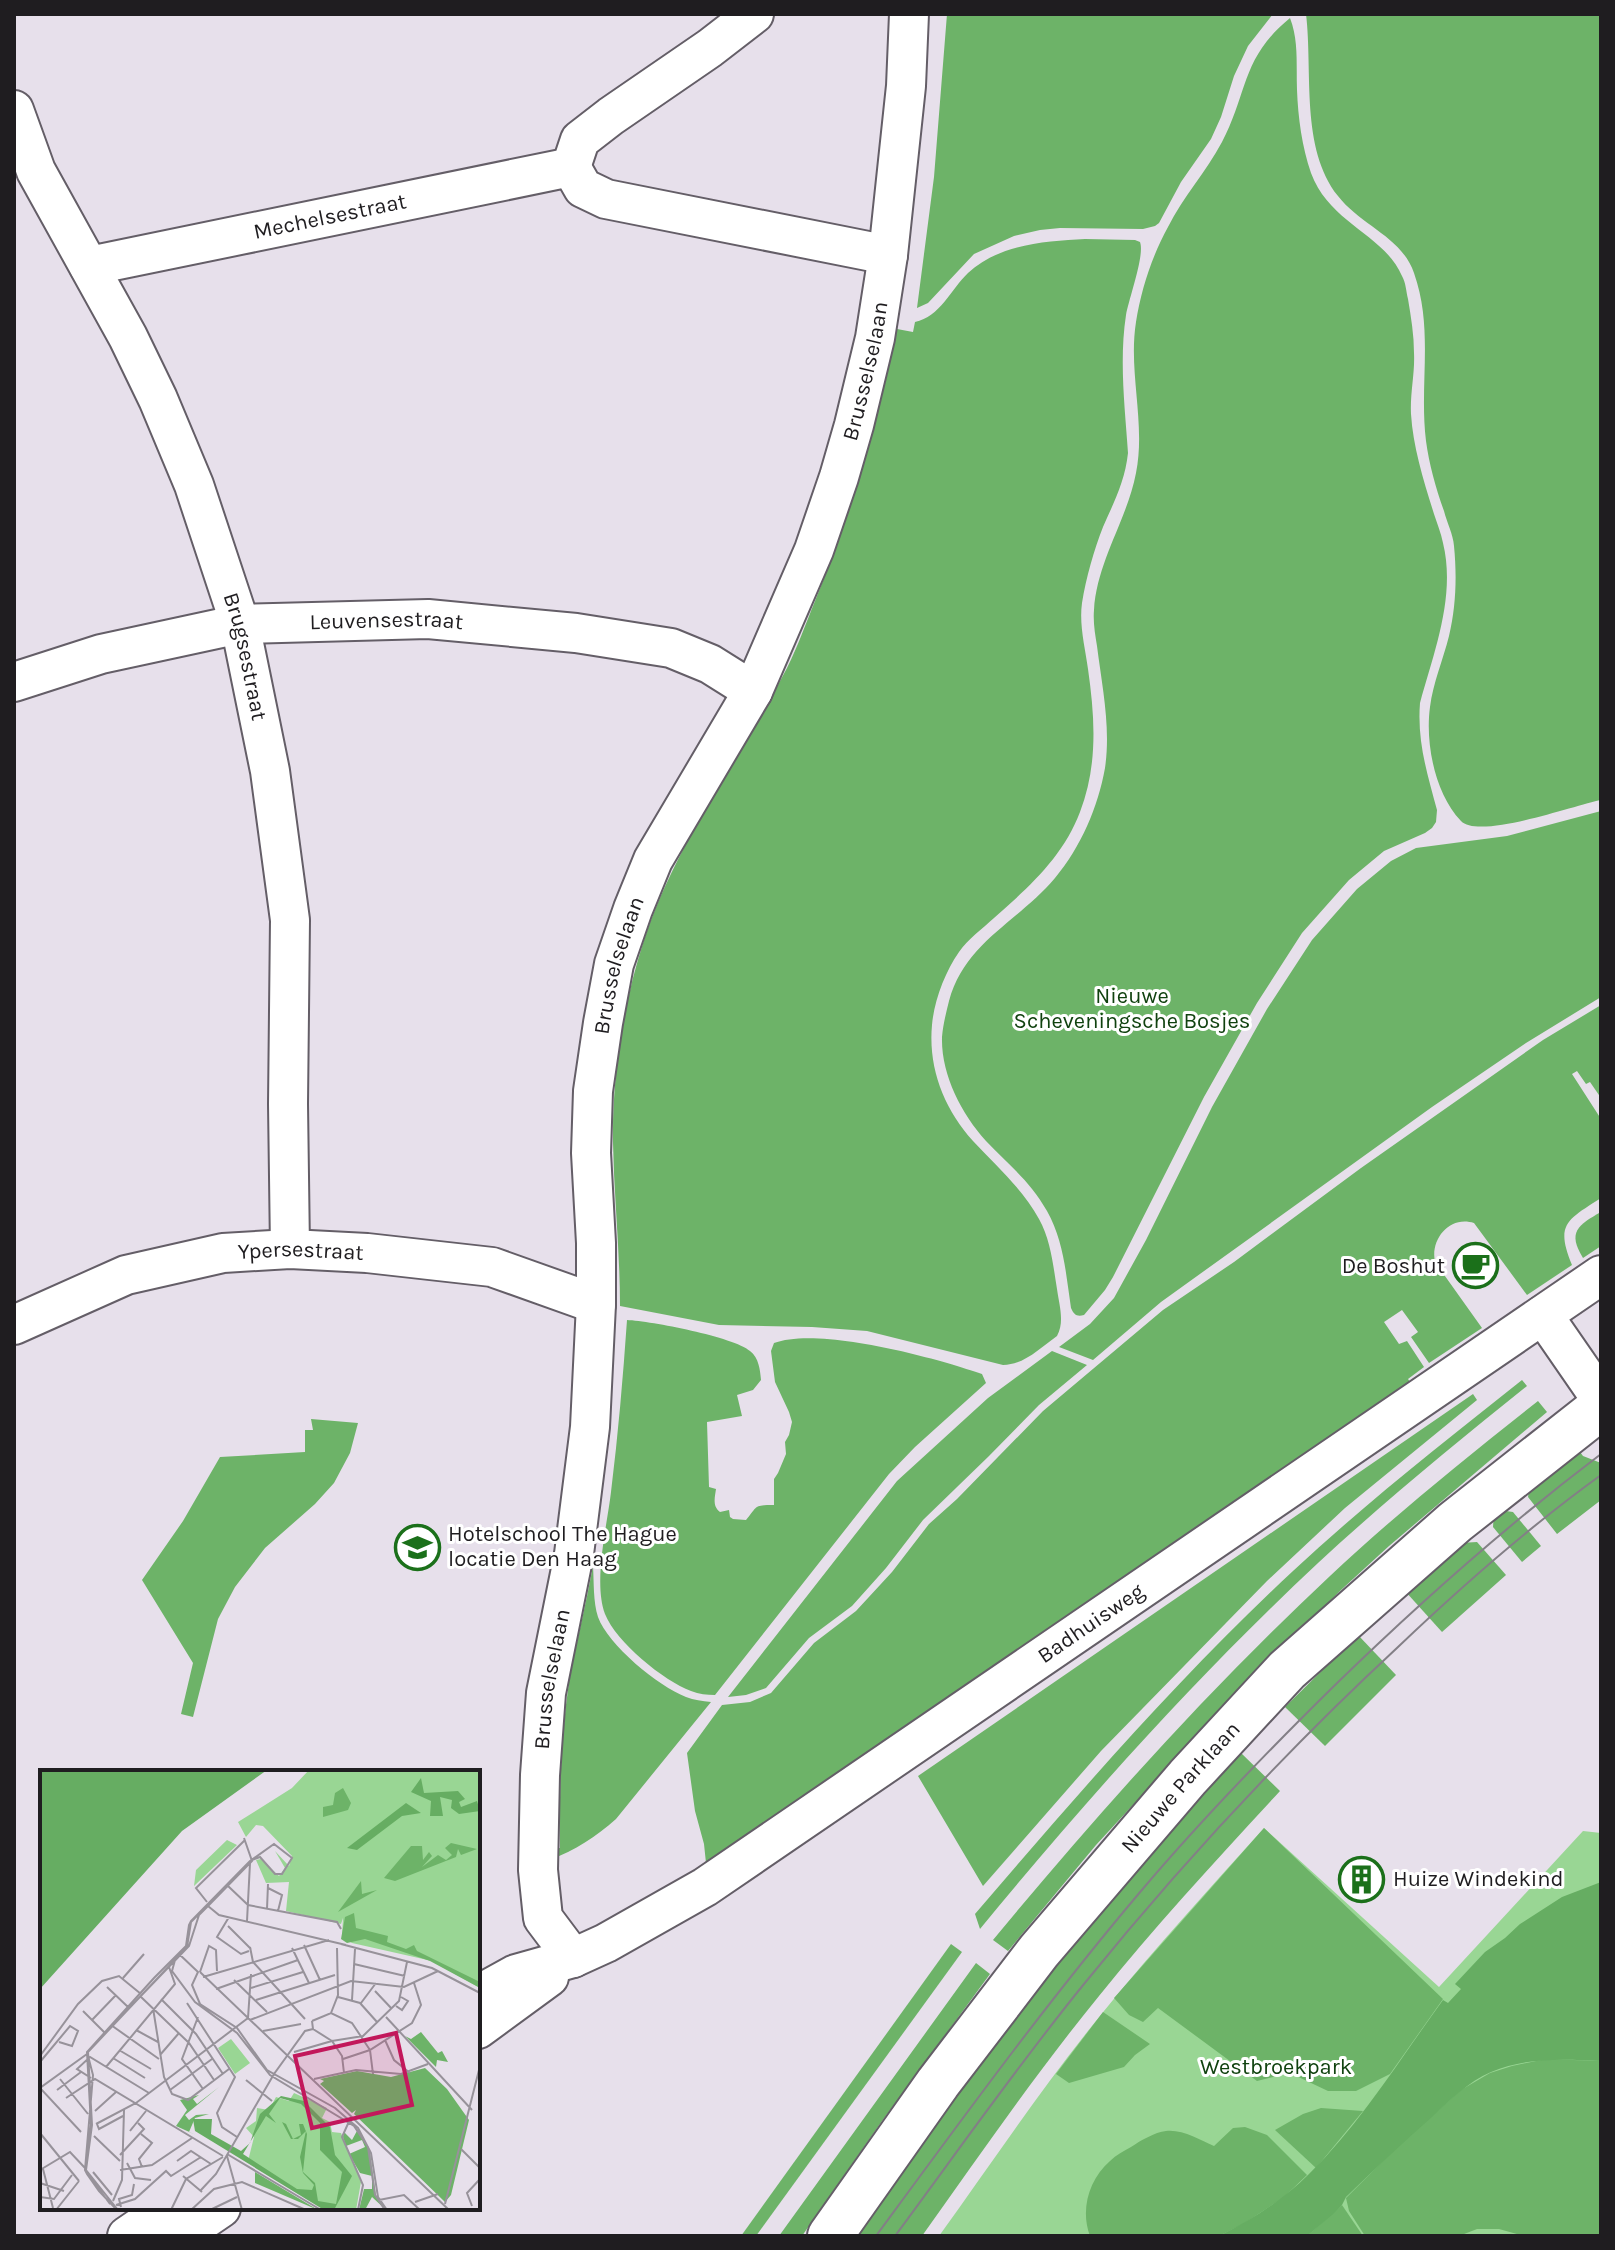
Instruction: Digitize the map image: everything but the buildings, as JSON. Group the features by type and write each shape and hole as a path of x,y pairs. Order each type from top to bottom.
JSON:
{"main road":[{"name":"Nieuwe Parklaan","path":"830,2236 938,2083 1039,1951 1188,1777 1287,1670 1455,1522 1601,1407"}],"street":[{"path":"754,14 580,140 571,167 583,188 606,199 888,255"},
{"name":"Brusselselaan","path":"573,1958 543,1918 538,1870 540,1775 546,1693 574,1554 590,1427 596,1304 591,1153 593,1091 614,964 653,860 753,691 814,550 839,477 875,338 888,255 906,86 909,14"},
{"name":"Brugsestraat","path":"14,110 36,171 128,337 158,399 194,485 240,624 270,771 290,920 290,1249"},
{"name":"Mechelsestraat","path":"89,266 571,167"},
{"name":"Leuvensestraat","path":"14,682 101,654 240,624 428,619 576,633 671,648 710,664 753,691"},
{"name":"Ypersestraat","path":"14,1325 126,1275 223,1253 290,1249 367,1253 492,1267 596,1304"},
{"name":"Badhuisweg","path":"480,1994 516,1974 573,1958 606,1943 705,1887 1601,1275"},
{"path":"1543,1315 1601,1399"},
{"name":"Badhuisweg","path":"480,2028 573,1958"},
{"path":"127,2236 165,2210"},
{"path":"180,2236 218,2210"}],"green space":[{"path":"947,14 1273,14 1248,46 1211,139 1181,182 1159,223 1143,229 1060,228 1014,236 974,254 928,303 917,308 934,177"},
{"path":"1306,14 1601,14 1601,800 1528,820 1471,826 1461,821 1452,810 1438,783 1429,736 1430,707 1451,625 1455,569 1452,537 1426,441 1425,336 1420,294 1414,273 1400,250 1347,206 1326,177 1318,155 1310,109"},
{"name":"Nieuwe Scheveningsche Bosjes","path":"1290,18 1296,45 1299,121 1311,173 1331,205 1394,262 1403,279 1408,299 1414,346 1412,426 1446,563 1442,624 1419,717 1426,770 1437,810 1436,822 1425,833 1384,851 1349,880 1302,933 1257,1003 1204,1097 1113,1277 1084,1315 1078,1316 1071,1308 1061,1246 1053,1222 1026,1182 986,1141 961,1106 945,1065 943,1028 949,1001 967,963 1055,878 1073,853 1093,812 1105,768 1107,737 1094,610 1106,558 1132,490 1139,454 1134,341 1141,298 1162,238 1222,142 1254,62 1262,47"},
{"path":"1085,239 1135,240 1140,242 1141,248 1124,332 1127,463 1093,555 1081,611 1093,723 1090,777 1073,828 1055,857 1020,895 967,943 954,960 938,997 931,1041 936,1072 946,1102 963,1129 1033,1208 1043,1227 1051,1253 1060,1307 1057,1336 1032,1355 1003,1365 867,1331 719,1325 620,1306 614,1092 620,1040 644,940 673,869 769,702 798,643 852,501 897,329 913,332 915,322 931,314 968,273 994,256 1039,243"},
{"path":"1601,811 1601,997 1432,1107 1161,1302 1093,1360 1059,1347 1090,1324 1114,1298 1212,1107 1267,1009 1312,940 1357,889 1391,861 1416,848 1507,836"},
{"path":"1601,1005 1601,1098 1590,1082 1586,1084 1577,1071 1572,1074 1601,1119 1601,1198 1567,1224 1565,1240 1572,1265 1527,1295 1474,1223 1457,1222 1450,1226 1439,1237 1434,1253 1435,1262 1482,1328 1429,1363 1411,1337 1418,1332 1402,1310 1384,1322 1399,1344 1407,1341 1424,1367 1408,1379 1413,1386 906,1733 903,1728 706,1863 687,1753 722,1705 750,1702 771,1693 814,1643 856,1611 892,1572 929,1524 1043,1411 1163,1310 1543,1040"},
{"path":"1601,1212 1601,1246 1583,1258 1576,1242 1577,1230"},
{"path":"627,1320 710,1335 741,1346 755,1357 761,1380 753,1390 737,1395 742,1416 707,1422 709,1487 716,1489 717,1510 729,1510 733,1519 746,1520 757,1507 774,1505 774,1479 786,1454 785,1442 792,1422 775,1382 771,1351 774,1343 819,1338 878,1346 982,1374 986,1383 889,1474 715,1695 697,1693 680,1686 655,1670 619,1636 605,1614 600,1586 602,1554 616,1449"},
{"path":"1052,1351 1087,1365 1039,1405 923,1520 852,1606 809,1638 766,1688 728,1697 897,1481 988,1398"},
{"path":"1522,1380 1527,1386 1369,1517 1229,1650 1101,1787 980,1929 975,1914 1090,1782 1209,1653 1349,1521"},
{"path":"1473,1394 1477,1400 1345,1508 1267,1581 1101,1751 983,1886 918,1776"},
{"path":"1538,1401 1547,1412 1389,1546 1216,1715 1096,1845 1008,1951 993,1940 1156,1753 1285,1619 1406,1508"},
{"path":"311,1419 358,1423 350,1453 334,1483 265,1548 235,1587 218,1619 193,1717 181,1714 193,1663 142,1580 183,1521 220,1457 305,1452 305,1430 313,1430"},
{"path":"1577,1448 1583,1456 1601,1463 1601,1500 1557,1534 1528,1497 1530,1484"},
{"path":"1499,1510 1513,1512 1541,1546 1522,1562 1493,1527 1494,1513"},
{"path":"1477,1542 1506,1575 1442,1632 1405,1591 1460,1543"},
{"path":"593,1566 596,1611 612,1640 662,1684 686,1697 711,1702 616,1819 585,1842 550,1860 550,1849 560,1848 561,1765 566,1702"},
{"path":"1358,1635 1396,1675 1325,1746 1285,1707"},
{"path":"1240,1752 1280,1791 1099,1996 1031,2084 922,2236 853,2236 968,2074 1118,1886"},
{"name":"Westbroekpark","path":"1264,1828 1439,1987 1583,1831 1601,1833 1601,2236 939,2236 1082,2038"},
{"path":"1264,1828 1443,1999 1390,2074 1356,2091 1328,2091 1290,2073 1257,2081 1158,2008 1143,2022 1129,2015 1114,1998"},
{"path":"951,1944 962,1952 756,2236 741,2236"},
{"path":"976,1963 990,1974 802,2236 779,2236"},
{"path":"1103,2012 1150,2044 1124,2067 1069,2083 1056,2074"},
{"path":"1546,2059 1601,2061 1601,2234 1524,2236 1499,2229 1477,2229 1459,2236 1365,2236 1349,2211 1346,2198 1399,2145 1461,2090 1490,2073"},
{"path":"1321,2108 1363,2111 1316,2168 1275,2130"},
{"path":"1245,2127 1267,2135 1307,2175 1284,2197 1219,2236 1090,2236 1086,2216 1088,2196 1103,2168 1117,2155 1162,2132 1185,2133 1214,2146 1233,2128"},
{"path":"1342,2205 1363,2236 1307,2236"}],"shaded area":[{"path":"1601,1882 1601,2061 1531,2061 1504,2067 1475,2081 1399,2147 1307,2236 1219,2236 1278,2201 1328,2154 1363,2112 1443,2000 1448,2003 1461,1989 1455,1984 1485,1952 1520,1924 1562,1897"}],"tram line":[{"path":"876,2236 1072,1975 1210,1813 1307,1712 1397,1627 1497,1538 1601,1454"},
{"path":"895,2236 1060,2015 1158,1895 1235,1810 1315,1727 1447,1602 1522,1536 1601,1475"}],"place":[{"name":"De Boshut","path":"1476,1266"},
{"name":"Hotelschool The Hague locatie Den Haag","path":"417,1547"},
{"name":"Huize Windekind","path":"1362,1879"}]}
